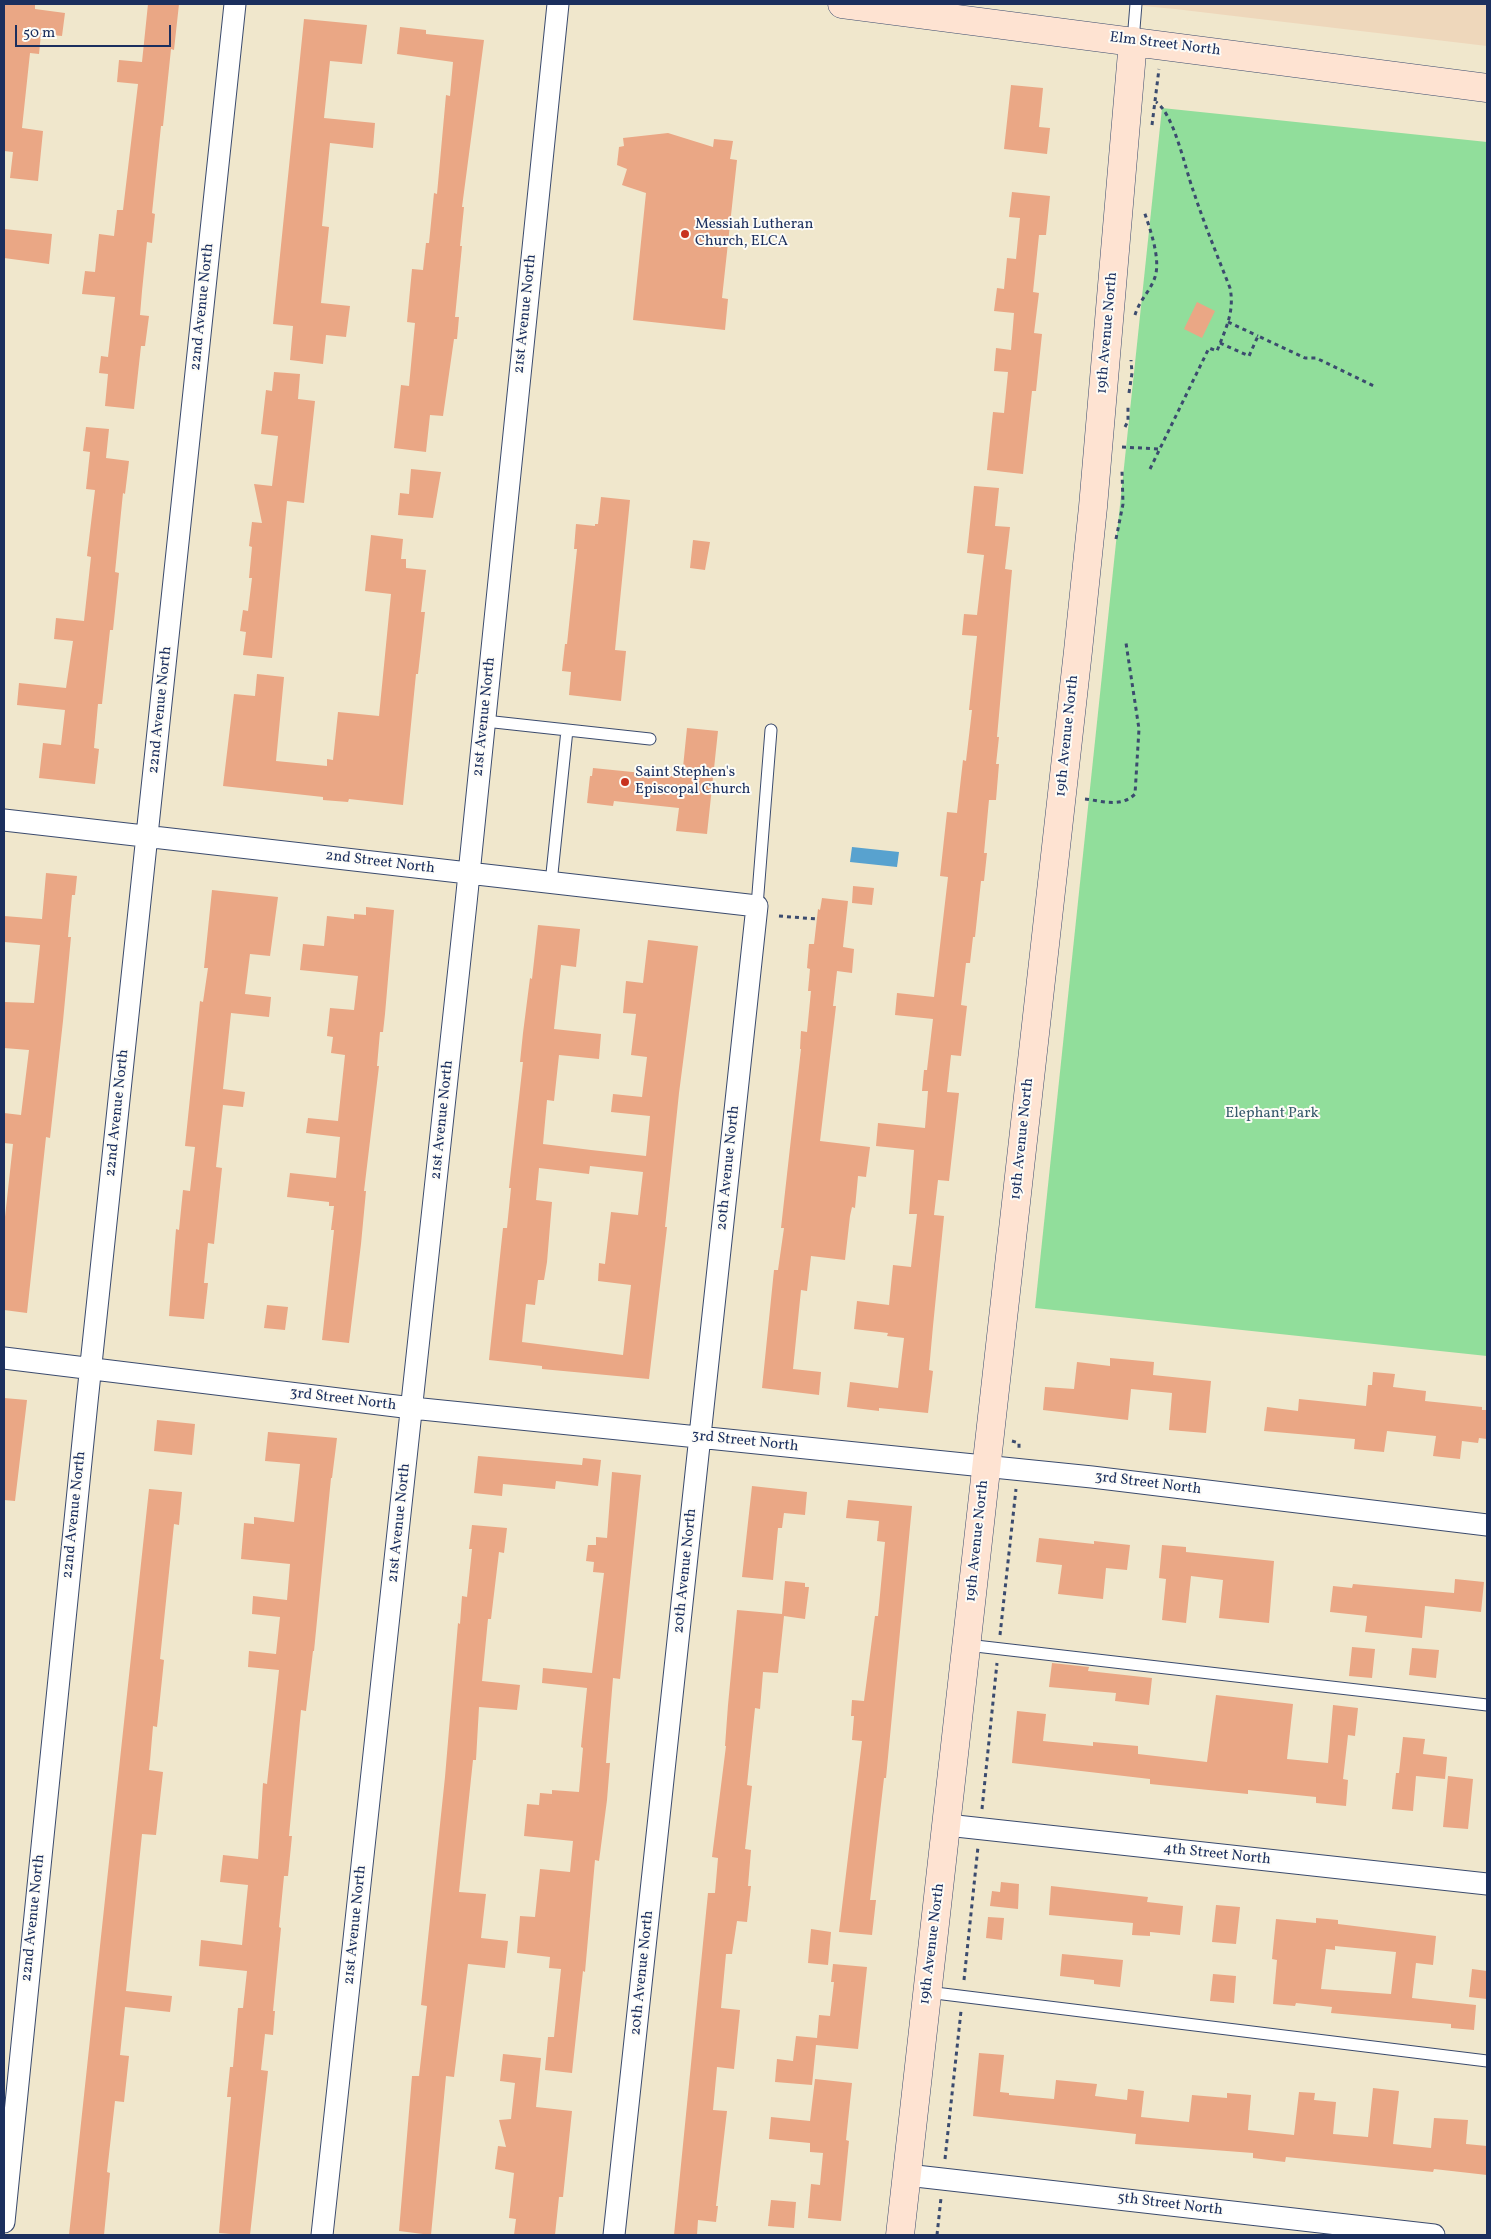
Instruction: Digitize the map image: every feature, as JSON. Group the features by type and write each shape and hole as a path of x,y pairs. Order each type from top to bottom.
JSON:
{"street":[{"name":"22nd Avenue North","path":"4,2222 90,1369 236,4"},
{"name":"21st Avenue North","path":"322,2235 469,873 558,4"},
{"name":"Elm Street North","path":"842,4 1487,88"},
{"name":"19th Avenue North","path":"900,2235 1092,516 1133,41"},
{"name":"2nd Street North","path":"4,820 757,906"},
{"name":"20th Avenue North","path":"614,2235 757,906"},
{"name":"3rd Street North","path":"4,1358 412,1408 1092,1477 1487,1525"},
{"name":"4th Street North","path":"947,1825 1487,1884"},
{"name":"5th Street North","path":"907,2175 1434,2235"}],"lane":[{"path":"1133,41 1136,4"},
{"path":"485,721 650,739"},
{"path":"551,883 567,730"},
{"path":"757,906 770,730"},
{"path":"966,1645 1487,1705"},
{"path":"927,1992 1487,2061"}],"path":[{"path":"1150,470 1209,348 1217,351 1233,302 1230,288 1168,118 1160,105 1155,101"},
{"path":"1228,322 1305,358 1316,358 1376,387"},
{"path":"1220,343 1249,356 1258,336"},
{"path":"1122,447 1159,449"},
{"path":"1081,798 1121,803 1135,794 1138,729 1126,643"},
{"path":"779,916 817,920"},
{"path":"937,2235 1016,1486"}],"shaded area":[{"path":"1122,4 1487,4 1487,46 1175,9"}],"green space":[{"name":"Elephant Park","path":"1162,108 1487,142 1487,1356 1035,1308"}],"water":[{"path":"852,847 899,852 897,867 850,862"}],"building":[{"path":"4,4 35,4 35,9 65,13 62,36 41,34 39,54 30,53 22,128 43,131 38,181 10,178 13,152 4,151"},
{"path":"148,4 179,4 174,50 171,49 163,126 161,126 152,213 155,214 152,243 147,242 140,315 149,316 145,346 141,346 134,409 105,406 108,374 99,373 101,356 108,357 115,297 82,294 85,271 95,272 99,234 114,236 117,210 123,210 138,84 117,82 119,60 142,62"},
{"path":"304,19 367,25 362,64 330,61 324,118 375,123 373,148 330,143 322,226 329,227 321,303 350,306 346,337 326,335 323,364 290,360 293,326 273,324"},
{"path":"400,27 426,30 426,34 484,40 462,207 464,207 460,246 462,246 455,317 459,317 457,339 454,339 443,416 430,415 426,452 394,448 401,385 409,386 415,323 407,322 412,269 423,270 426,243 429,243 434,193 437,194 446,95 450,96 453,62 397,54"},
{"path":"1011,85 1043,88 1039,127 1050,128 1047,154 1004,149"},
{"name":"Messiah Lutheran Church, ELCA","path":"668,133 713,147 714,139 733,141 730,159 737,160 722,298 728,299 725,330 633,320 646,193 622,185 627,169 617,165 619,147 624,146 623,138"},
{"path":"1012,192 1050,196 1046,235 1039,235 1033,292 1039,293 1034,333 1042,334 1036,391 1032,391 1023,474 987,470 993,412 1004,413 1008,372 994,371 996,348 1011,350 1014,313 994,311 997,288 1004,289 1007,258 1016,259 1020,218 1009,217"},
{"path":"4,229 52,234 49,264 4,258"},
{"path":"1197,302 1215,311 1202,338 1184,329"},
{"path":"274,372 300,374 298,399 315,401 304,503 287,501 272,658 243,655 246,632 240,631 243,610 248,611 252,578 249,578 252,547 249,546 252,522 262,523 254,484 272,486 278,436 261,434 266,390 272,391"},
{"path":"86,427 109,429 106,458 129,461 125,494 123,493 115,572 119,573 113,630 110,630 102,704 98,704 94,748 99,749 95,784 39,778 43,743 61,745 65,710 17,705 19,683 66,688 73,641 54,639 56,618 84,621 91,557 87,556 95,490 86,489 90,452 83,451"},
{"path":"411,469 441,472 433,518 398,515 400,493 409,494"},
{"path":"974,486 999,488 995,526 1010,527 1005,569 1012,570 997,737 999,737 996,764 999,764 996,800 989,800 984,853 987,853 984,881 981,881 970,963 966,963 961,1005 967,1006 961,1056 951,1055 947,1092 959,1093 949,1181 938,1180 934,1215 944,1216 929,1370 933,1371 928,1413 879,1408 879,1411 847,1407 850,1382 898,1388 904,1338 887,1336 888,1333 854,1329 857,1301 889,1305 893,1265 911,1267 917,1214 909,1214 914,1150 876,1146 878,1123 925,1128 928,1091 922,1091 924,1070 927,1070 933,1019 895,1015 897,993 934,997 948,877 940,876 947,812 957,813 963,760 966,761 972,710 969,710 977,636 962,635 964,614 977,615 984,555 967,553"},
{"path":"601,497 630,500 615,650 626,651 621,701 569,695 571,672 562,671 565,644 567,644 577,549 574,549 576,524 595,526 595,524 598,524"},
{"path":"371,535 403,539 401,559 406,559 406,568 426,570 421,612 425,612 418,674 416,674 403,805 349,799 348,802 323,800 323,797 223,786 234,694 255,696 257,674 284,677 276,761 327,766 327,759 333,760 338,712 379,716 391,594 365,591"},
{"path":"693,540 710,542 705,570 690,568"},
{"path":"687,728 718,731 707,834 676,831 679,808 614,801 613,806 587,803 590,776 592,776 593,768 682,777"},
{"path":"46,873 77,876 75,895 72,895 68,937 71,937 50,1138 46,1137 27,1313 4,1310 4,1226 13,1144 4,1143 4,1113 21,1115 29,1050 4,1048 4,1002 34,1003 40,945 4,942 4,916 42,919"},
{"path":"853,886 874,888 872,905 852,903"},
{"path":"212,890 278,897 270,956 250,954 245,994 271,997 269,1017 231,1013 223,1089 245,1092 243,1107 223,1105 216,1167 222,1168 214,1244 208,1243 204,1283 208,1283 204,1319 169,1316 176,1229 179,1230 183,1190 190,1191 195,1147 185,1146 200,1001 203,1002 208,968 204,968"},
{"path":"822,898 848,901 843,947 854,949 852,973 837,971 833,1006 836,1006 820,1141 870,1147 866,1177 858,1176 855,1208 852,1207 850,1216 845,1260 811,1256 807,1291 801,1290 793,1369 821,1372 819,1395 762,1388 774,1270 778,1270 784,1228 781,1228 801,1049 801,1031 807,1032 811,991 808,991 810,969 807,968 809,944 814,944 818,909 820,910"},
{"path":"366,907 394,910 385,1014 383,1032 380,1032 377,1066 379,1066 349,1343 322,1340 334,1230 331,1230 334,1206 329,1206 329,1202 287,1197 290,1173 336,1178 340,1137 306,1133 308,1118 338,1121 345,1055 331,1053 333,1037 327,1036 330,1008 354,1010 358,976 300,970 303,944 324,946 327,916 354,919 354,914 366,915"},
{"path":"538,925 580,929 576,967 561,965 554,1029 601,1034 599,1059 559,1055 554,1101 547,1100 543,1144 646,1156 650,1116 611,1112 613,1094 642,1097 647,1057 631,1055 636,1014 623,1013 626,981 643,983 648,940 698,946 679,1093 665,1227 667,1227 649,1379 542,1369 542,1366 489,1360 503,1228 507,1228 511,1188 509,1188 523,1062 520,1062 530,978 532,979","holes":["590,1166 643,1172 638,1215 611,1212 605,1264 599,1263 598,1281 631,1285 623,1355 522,1342 526,1304 535,1305 538,1280 544,1280 547,1262 552,1202 536,1200 539,1168 589,1174"]},
{"path":"267,1305 288,1307 285,1330 264,1328"},
{"path":"1110,1358 1154,1362 1153,1375 1211,1381 1206,1433 1169,1430 1172,1393 1131,1389 1128,1420 1043,1410 1045,1387 1074,1389 1077,1362 1110,1366"},
{"path":"1373,1372 1395,1374 1393,1387 1426,1391 1425,1401 1482,1407 1482,1410 1487,1410 1487,1439 1479,1438 1478,1443 1462,1441 1460,1459 1433,1456 1436,1436 1387,1431 1384,1452 1354,1449 1355,1439 1264,1431 1267,1407 1298,1411 1299,1399 1366,1406 1368,1385 1372,1385"},
{"path":"4,1398 27,1400 15,1501 4,1500"},
{"path":"157,1420 195,1424 192,1455 154,1451"},
{"path":"268,1432 337,1438 331,1478 314,1651 306,1711 301,1710 289,1836 292,1836 288,1876 284,1876 279,1927 281,1928 273,2011 275,2011 273,2035 265,2034 261,2070 268,2071 250,2235 243,2235 219,2233 231,2097 227,2097 230,2067 233,2067 238,2008 243,2008 247,1971 199,1966 201,1940 242,1945 248,1885 220,1882 223,1855 258,1859 263,1783 267,1784 279,1670 248,1667 249,1651 276,1654 280,1617 252,1614 253,1596 287,1600 290,1564 241,1559 244,1523 254,1524 254,1517 294,1522 300,1464 265,1461"},
{"path":"478,1456 582,1465 583,1458 601,1460 598,1486 556,1481 555,1489 503,1484 502,1496 474,1493"},
{"path":"612,1472 641,1475 620,1679 613,1678 606,1763 610,1763 607,1800 599,1861 595,1860 585,1972 583,1971 572,2073 545,2070 548,2037 554,2037 561,1969 549,1968 550,1957 517,1953 520,1916 535,1917 540,1869 570,1872 573,1841 524,1836 527,1804 539,1805 540,1793 552,1794 552,1790 579,1792 587,1688 542,1683 543,1668 592,1673 604,1573 593,1572 594,1562 586,1561 588,1545 596,1545 596,1537 607,1538"},
{"path":"752,1486 807,1492 805,1515 784,1513 782,1528 778,1528 773,1580 742,1577"},
{"path":"149,1489 182,1492 179,1525 174,1524 160,1659 164,1660 157,1727 153,1726 149,1770 163,1772 156,1835 142,1834 126,1991 172,1996 170,2012 125,2007 120,2055 129,2056 124,2102 115,2101 107,2172 110,2173 104,2235 69,2235"},
{"path":"848,1500 912,1506 886,1778 884,1778 870,1900 876,1900 872,1935 839,1932 862,1741 852,1740 854,1716 851,1716 852,1700 864,1701 875,1616 878,1616 885,1542 877,1541 879,1521 846,1518"},
{"path":"472,1525 507,1528 504,1553 499,1552 491,1619 488,1619 482,1681 520,1685 517,1710 479,1707 476,1760 473,1760 459,1892 486,1894 481,1938 508,1941 505,1968 468,1964 454,2077 446,2076 431,2235 399,2231 412,2076 419,2076 427,2006 421,2005 445,1777 458,1623 460,1624 462,1596 467,1597 472,1549 469,1549"},
{"path":"1039,1538 1094,1544 1094,1541 1130,1545 1127,1570 1106,1568 1103,1599 1058,1594 1062,1565 1036,1562"},
{"path":"1162,1545 1186,1547 1186,1552 1274,1561 1269,1623 1219,1618 1223,1580 1191,1576 1186,1623 1162,1620 1166,1579 1159,1578"},
{"path":"1455,1579 1484,1582 1481,1612 1425,1606 1422,1638 1365,1632 1367,1616 1330,1612 1333,1586 1352,1588 1353,1584 1454,1593"},
{"path":"785,1581 805,1583 805,1587 809,1587 805,1619 784,1616 778,1673 763,1672 760,1709 755,1708 747,1785 752,1786 745,1849 751,1850 748,1886 751,1886 747,1922 737,1921 732,1954 726,1954 721,2008 740,2010 734,2069 717,2067 713,2110 727,2111 716,2206 718,2206 716,2222 698,2220 697,2235 674,2235 708,1893 715,1893 718,1858 712,1857 726,1746 737,1610 782,1614"},
{"path":"1352,1647 1375,1649 1372,1678 1349,1676"},
{"path":"1412,1648 1439,1650 1436,1678 1409,1675"},
{"path":"1052,1663 1089,1667 1088,1671 1152,1678 1149,1705 1115,1701 1116,1693 1049,1687"},
{"path":"1216,1695 1293,1704 1287,1759 1328,1763 1333,1705 1358,1708 1355,1736 1348,1735 1343,1779 1348,1780 1346,1806 1316,1803 1316,1797 1248,1790 1248,1794 1150,1784 1150,1779 1012,1763 1017,1711 1046,1714 1043,1741 1093,1746 1093,1742 1138,1746 1138,1754 1207,1762"},
{"path":"1403,1737 1425,1739 1423,1754 1447,1757 1445,1779 1416,1776 1413,1811 1392,1809"},
{"path":"1448,1776 1473,1779 1468,1829 1443,1827"},
{"path":"1001,1882 1019,1884 1018,1909 990,1906 992,1891 1000,1892"},
{"path":"1051,1886 1148,1897 1147,1902 1183,1906 1180,1935 1150,1932 1150,1936 1132,1935 1133,1923 1049,1915"},
{"path":"1216,1905 1240,1907 1236,1944 1212,1942"},
{"path":"988,1917 1004,1918 1002,1940 986,1938"},
{"path":"1316,1918 1338,1920 1338,1924 1436,1936 1433,1965 1416,1963 1412,1998 1476,2005 1474,2030 1451,2028 1451,2024 1331,2013 1332,2007 1296,2003 1295,2006 1273,2004 1277,1960 1272,1959 1276,1919 1316,1923","holes":["1335,1946 1396,1952 1391,1994 1321,1989 1326,1949 1335,1950"]},
{"path":"811,1929 831,1932 828,1965 808,1963"},
{"path":"1062,1954 1123,1960 1120,1987 1094,1984 1094,1980 1060,1976"},
{"path":"833,1964 867,1967 858,2049 816,2045 812,2085 775,2082 777,2059 793,2061 796,2036 817,2038 819,2015 830,2016 834,1982 831,1982"},
{"path":"1472,1969 1487,1971 1487,1999 1469,1997"},
{"path":"1213,1974 1236,1976 1234,2003 1210,2001"},
{"path":"979,2053 1004,2055 1000,2092 1009,2093 1009,2095 1054,2099 1056,2080 1097,2084 1095,2096 1127,2100 1128,2089 1144,2091 1141,2117 1189,2122 1192,2095 1227,2098 1227,2093 1251,2095 1248,2130 1294,2135 1299,2092 1315,2093 1314,2100 1336,2102 1333,2134 1368,2137 1373,2088 1399,2091 1393,2144 1431,2148 1434,2118 1468,2120 1466,2144 1487,2146 1487,2175 1434,2169 1433,2172 1286,2157 1285,2162 1253,2158 1253,2153 1135,2144 1136,2134 973,2116"},
{"path":"503,2054 541,2058 536,2107 572,2111 563,2197 559,2197 555,2235 514,2235 516,2219 509,2218 514,2173 495,2169 498,2146 506,2147 499,2120 511,2119 515,2083 500,2081"},
{"path":"815,2079 852,2083 846,2140 849,2141 841,2221 808,2218 811,2184 820,2185 823,2153 810,2152 810,2143 769,2139 771,2117 810,2121"},
{"path":"771,2200 796,2202 794,2228 768,2226"}],"place":[{"name":"Messiah Lutheran Church, ELCA","path":"685,234"},
{"name":"Saint Stephen's Episcopal Church","path":"625,782"}]}
